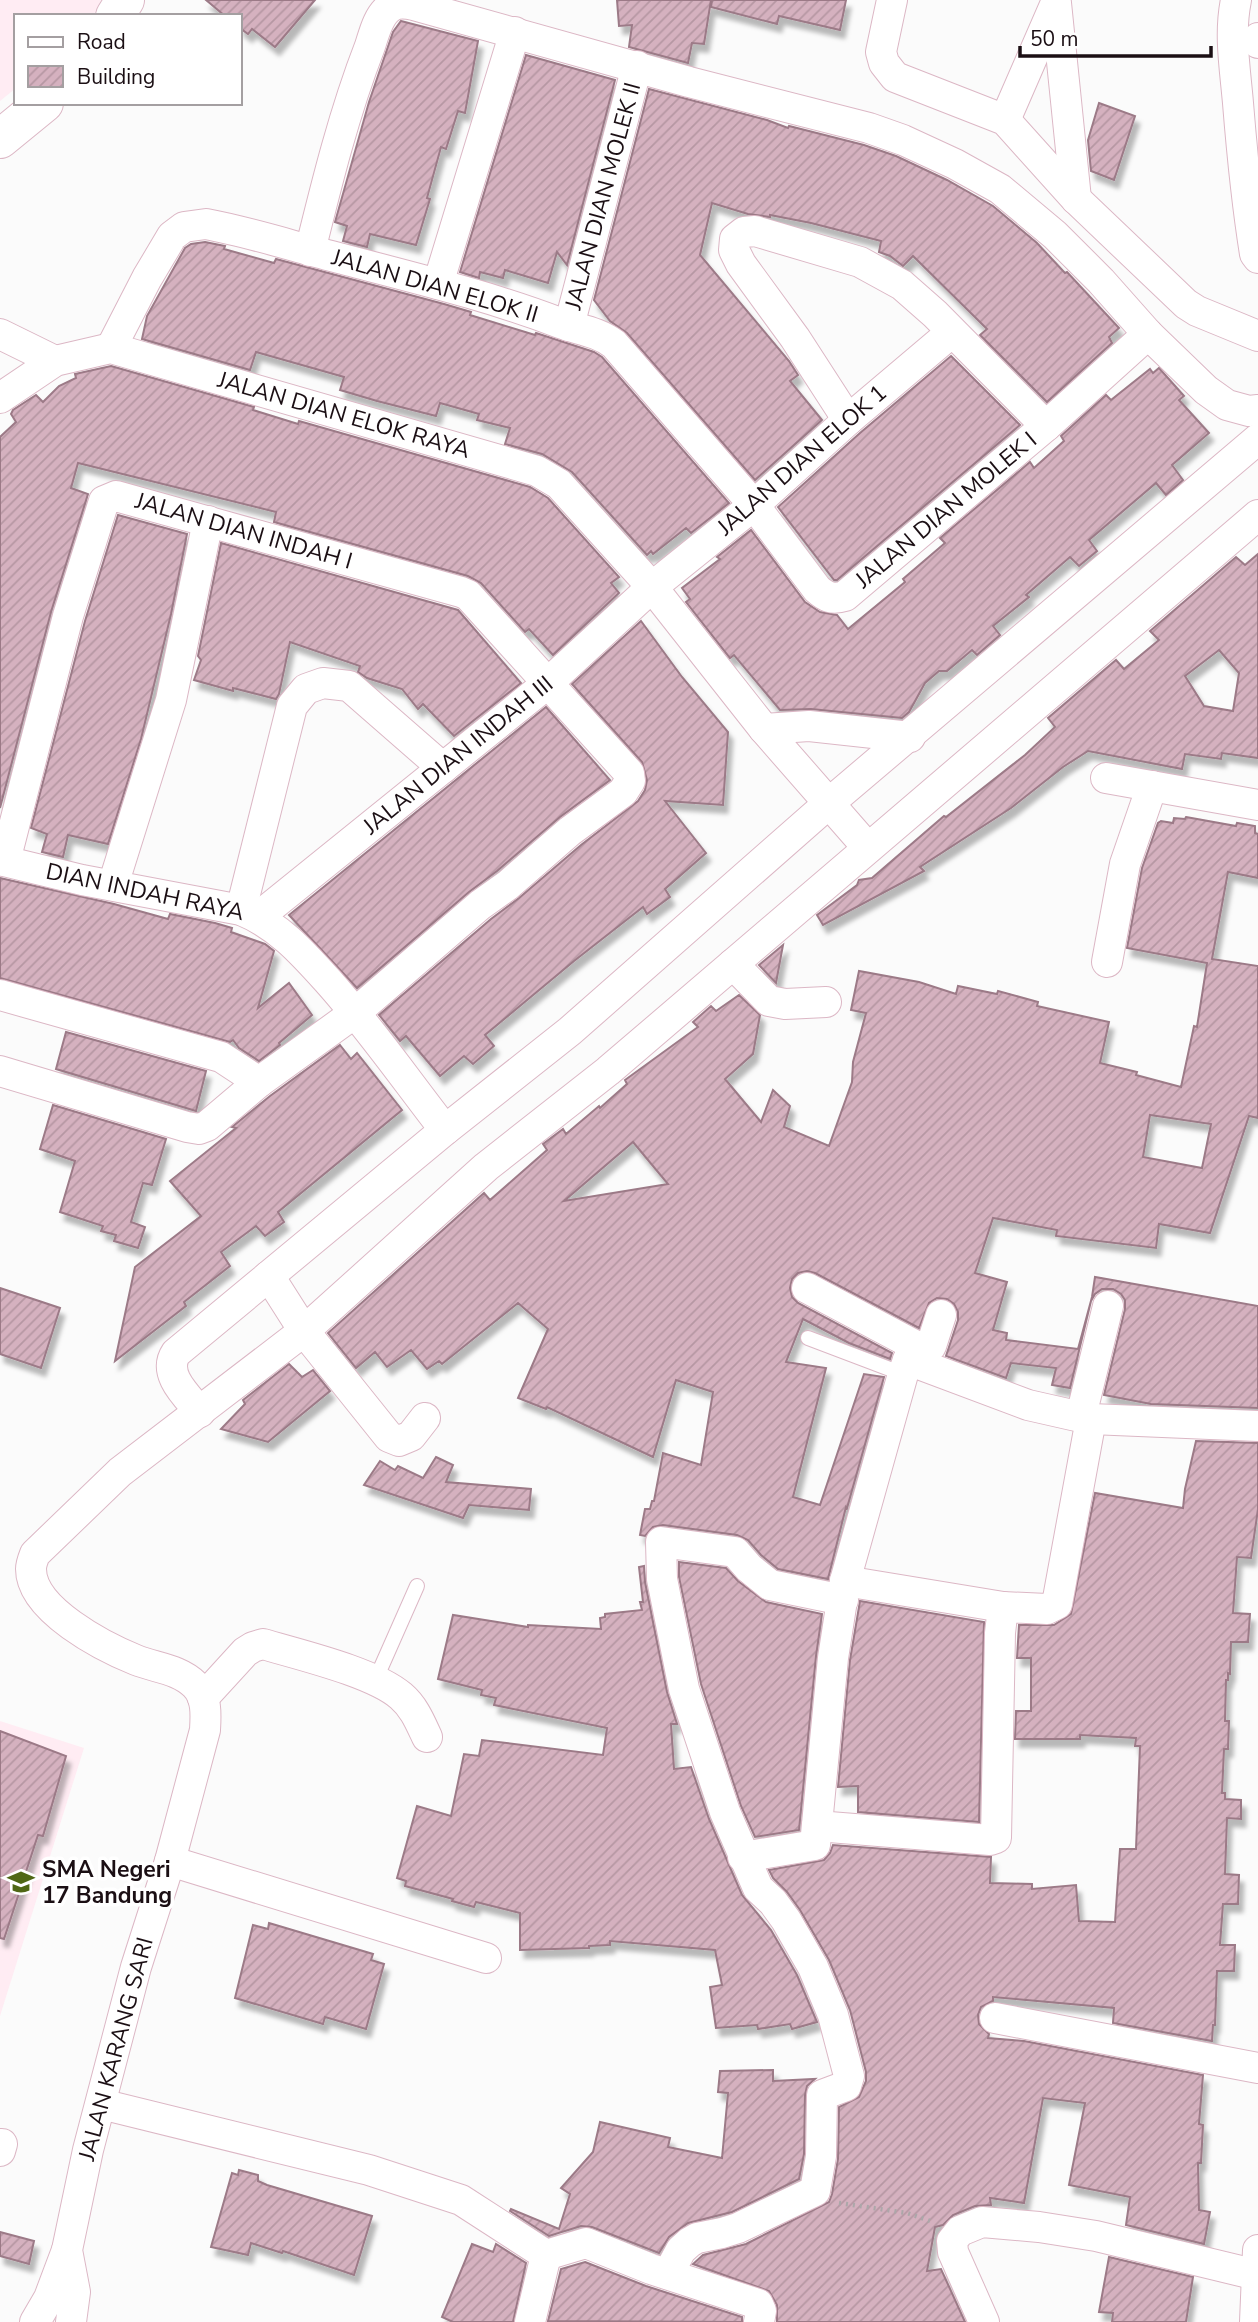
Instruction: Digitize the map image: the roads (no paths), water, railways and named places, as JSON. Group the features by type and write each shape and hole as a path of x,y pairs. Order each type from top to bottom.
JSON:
{"main road":[{"path":"0,139 42,105"}],"street":[{"path":"892,0 881,52 884,63 895,77 1005,120 1076,199 1186,304 1258,336"},
{"path":"1236,0 1232,21 1252,43 1247,201 1255,254 1258,258"},
{"path":"1005,120 1057,1"},
{"path":"1057,1 1076,199"},
{"path":"310,251 334,151 378,23 388,8 404,3 689,82 869,128 955,164 1000,189 1055,234 1148,334 1206,390 1227,405 1249,411 1258,410"},
{"path":"438,284 515,32"},
{"name":"JALAN DIAN MOLEK II","path":"569,326 637,66"},
{"name":"JALAN DIAN ELOK II","path":"111,348 172,236 184,227 206,224 438,284 525,309 603,336 614,344 754,505"},
{"path":"848,420 741,264 734,250 735,239 744,232 755,231 860,262 902,285 936,314 1046,426"},
{"name":"JALAN DIAN ELOK 1","path":"652,587 754,505 848,420 952,332"},
{"path":"0,334 55,361"},
{"name":"JALAN DIAN MOLEK I","path":"754,505 817,589 826,597 845,596 1046,426 1148,334"},
{"name":"JALAN DIAN ELOK RAYA","path":"0,396 55,361 111,348 537,471 559,484 652,587 764,729 869,848"},
{"path":"200,1412 172,1374 173,1357 445,1130 570,1031 828,804 1258,439"},
{"name":"JALAN DIAN INDAH I","path":"3,861 68,616 104,501 110,497 121,496 468,595 629,773 631,781 623,792 570,831 355,1012"},
{"path":"427,1737 411,1707 399,1695 375,1681 263,1644 245,1652 203,1698 196,1686 175,1672 138,1661 107,1647 72,1626 44,1599 32,1579 30,1568 35,1554 120,1472 304,1331 486,1167 608,1070 1258,516"},
{"path":"113,885 171,700 208,521"},
{"name":"JALAN DIAN INDAH III","path":"250,914 443,768 548,683 652,587"},
{"path":"250,914 292,706 306,689 323,684 349,686 443,768"},
{"path":"764,729 809,726 909,737"},
{"path":"1106,778 1258,805"},
{"path":"1107,962 1125,864 1152,786"},
{"name":"DIAN INDAH RAYA","path":"3,861 250,914 291,940 355,1012 445,1130"},
{"path":"733,964 769,1001 785,1004 826,1002"},
{"path":"0,995 220,1057 259,1082"},
{"path":"0,1071 200,1129 355,1012"},
{"path":"269,1276 304,1331 389,1437 399,1440 411,1436 425,1418"},
{"path":"807,1287 909,1360 1028,1405 1086,1417 1258,1426"},
{"path":"668,2274 681,2250 697,2238 738,2228 815,2191 821,2156 822,2095 846,2085 849,2076 833,2015 813,1967 786,1920 758,1888 725,1812 684,1689 662,1579 661,1542 735,1552 770,1585 1003,1607 1047,1609 1057,1604 1086,1417 1108,1306"},
{"path":"743,1857 814,1846 833,1658 844,1590 909,1360 931,1346 941,1315"},
{"path":"817,1826 990,1840 996,1838 1000,1633 1003,1607"},
{"name":"JALAN KARANG SARI","path":"71,2322 75,2292 67,2250 88,2150 136,1967 170,1861 205,1730 206,1710 203,1698"},
{"path":"170,1861 485,1958"},
{"path":"995,2018 1258,2068"},
{"path":"101,2104 369,2170 461,2200 547,2255 586,2243 758,2304 761,2311 760,2322"},
{"path":"984,2322 953,2252 952,2241 960,2231 982,2222 1096,2236 1257,2275"},
{"path":"35,2322 50,2298 67,2250"},
{"path":"1255,2322 1258,2250"},
{"path":"530,2322 547,2255"}],"lane":[{"path":"808,1338 909,1360"},
{"path":"375,1681 418,1586"}],"place":[{"name":"SMA Negeri 17 Bandung","path":"21,1882"}]}
